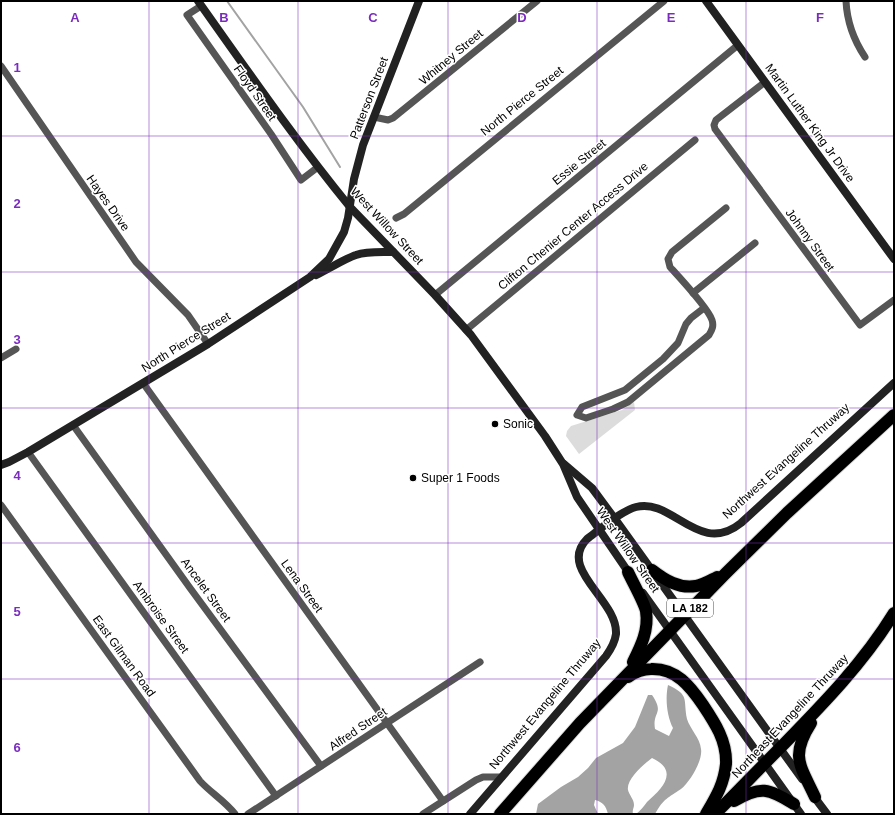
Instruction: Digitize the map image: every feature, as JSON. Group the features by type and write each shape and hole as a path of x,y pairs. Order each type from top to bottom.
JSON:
{"highway":[{"name":"LA 182","path":"500,814 580,723 684,614 786,512 891,418"},
{"path":"652,570 666,580 680,586 697,586 726,573"},
{"path":"628,572 646,611 642,643 628,672"},
{"name":"Northeast Evangeline Thruway","path":"717,812 823,704 855,668 894,613"},
{"path":"610,691 634,672 645,669 666,670 684,681 713,720 720,732 724,745 726,764 723,781 720,792 706,814"},
{"path":"815,797 799,764 798,748 805,732 823,704"},
{"path":"717,812 750,792 764,790 777,794 798,809"}],"street":[{"name":"Patterson Street","path":"350,207 358,160 420,1"},
{"name":"Whitney Street","path":"374,117 388,120 393,118 537,1"},
{"name":"North Pierce Street","path":"396,218 410,209 664,1"},
{"name":"Martin Luther King Jr Drive","path":"706,1 894,259"},
{"path":"846,1 851,34 865,57"},
{"name":"West Willow Street","path":"199,4 318,167 350,207 435,295 466,330 545,436 563,464 577,497 599,530 798,809"},
{"name":"Floyd Street","path":"199,4 187,15 271,134 301,180 318,167"},
{"name":"Essie Street","path":"435,295 738,45"},
{"name":"Hayes Drive","path":"1,66 136,262 184,310 208,344"},
{"name":"Johnny Street","path":"765,82 715,122 715,129 860,325 894,300"},
{"name":"Clifton Chenier Center Access Drive","path":"466,330 695,140"},
{"name":"North Pierce Street","path":"1,465 28,452 208,344 310,277 329,259 340,242 350,207"},
{"path":"704,308 686,324 678,343 663,360 625,390 582,407 577,415 586,418 628,402 709,335 713,325 712,319 704,308 693,294 670,267 668,259 669,256 726,208"},
{"path":"693,294 755,243"},
{"path":"310,277 329,270 354,255 362,253 393,252"},
{"path":"1,358 16,349"},
{"path":"663,360 670,367"},
{"name":"Lena Street","path":"143,383 443,801"},
{"name":"Northwest Evangeline Thruway","path":"470,814 606,656 613,644 616,635 614,620 603,600 582,572 578,556 578,550 581,544 615,518 629,509 636,507 649,506 667,513 698,530 707,533 720,534 728,531 741,523 894,383"},
{"path":"615,394 620,406"},
{"name":"Ancelet Street","path":"73,425 190,588 321,766"},
{"name":"Ambroise Street","path":"28,452 276,796"},
{"name":"West Willow Street","path":"563,464 592,488 615,518 826,814"},
{"name":"East Gilman Road","path":"1,505 200,781 210,792 227,804 235,814"},
{"name":"Alfred Street","path":"248,814 480,662"},
{"path":"423,814 476,780 483,777 502,777"}],"shaded area":[{"path":"634,402 635,410 579,454 566,436 567,431 571,426 622,410"},
{"path":"668,685 683,695 687,719 699,741 701,749 698,765 685,786 664,801 655,814 636,814 663,786 666,780 667,774 665,769 660,763 652,758 636,772 628,786 628,790 634,803 633,814 608,814 604,805 595,800 594,805 598,814 536,814 538,804 561,787 578,777 596,758 623,743 635,727 648,695 652,695 658,706 655,719 655,729 669,736 673,728 667,707"}],"waterway":[{"path":"227,1 303,107 340,167"}],"place":[{"name":"Sonic","path":"495,424"},
{"name":"Super 1 Foods","path":"413,478"}]}
